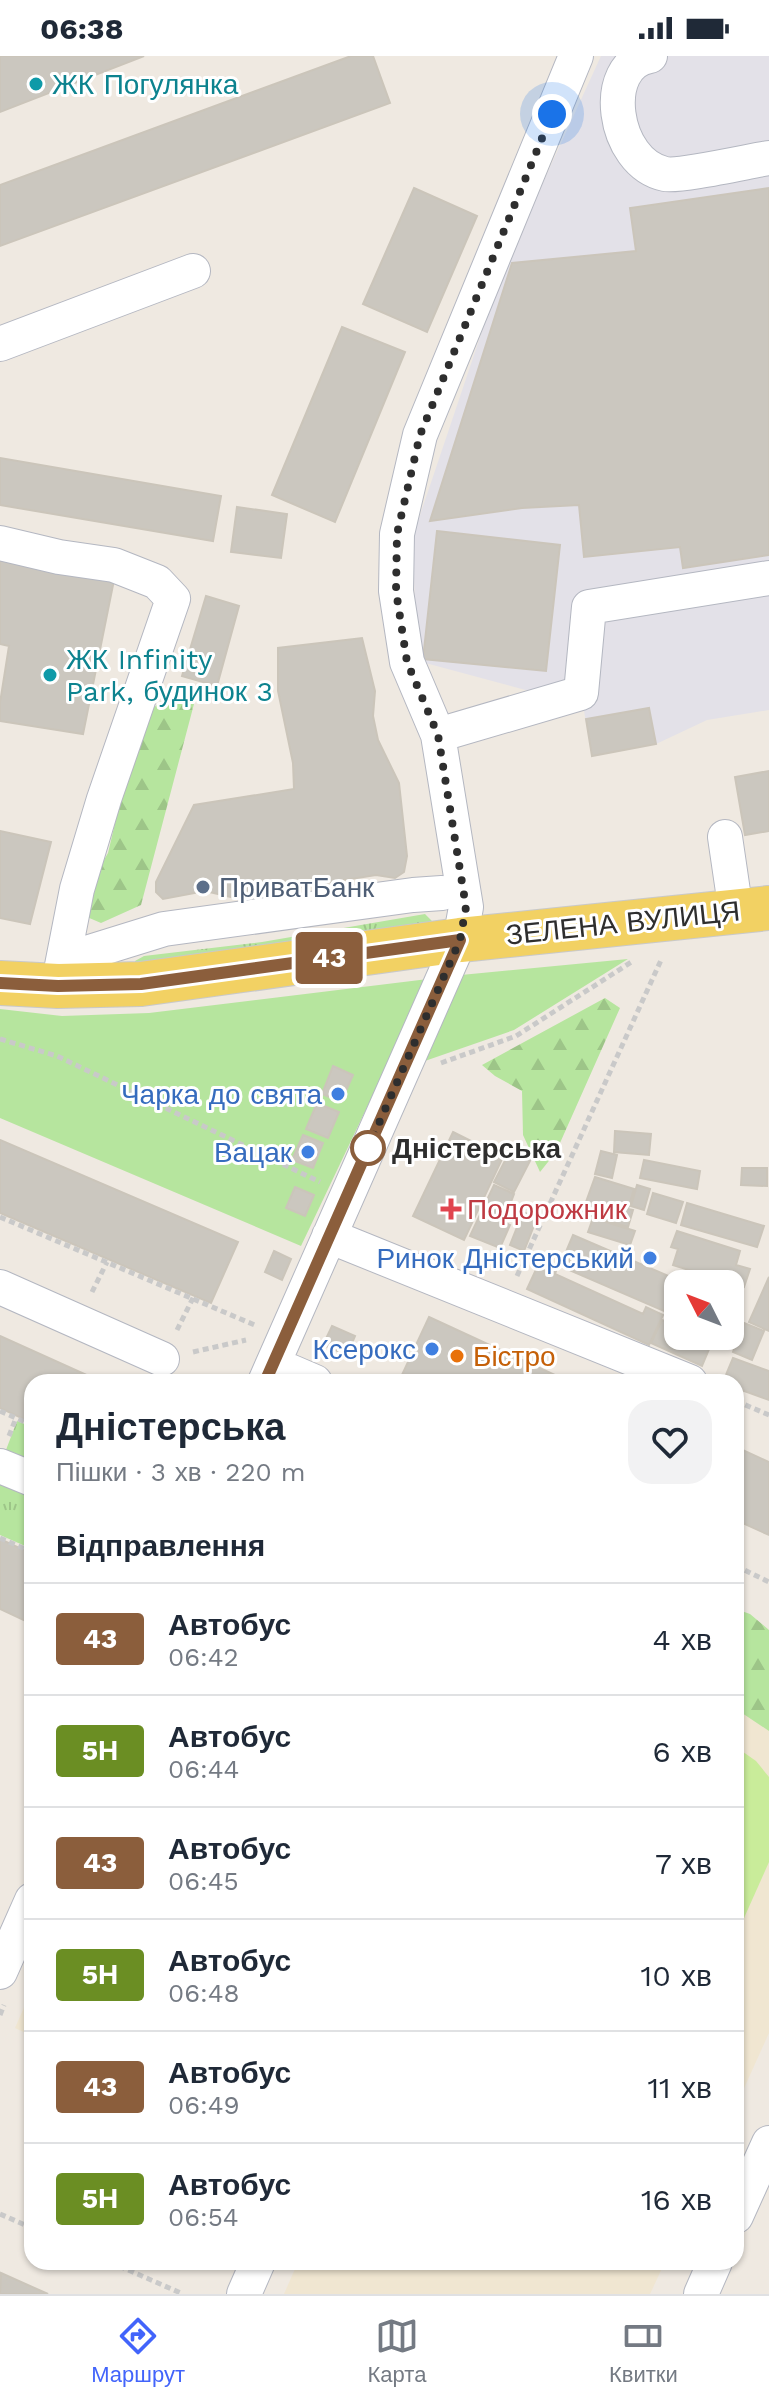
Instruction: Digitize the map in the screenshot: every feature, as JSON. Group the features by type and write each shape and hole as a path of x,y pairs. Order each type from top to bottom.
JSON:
{"main road":[{"name":"ЗЕЛЕНА ВУЛИЦЯ","path":"0,983 61,973 141,984 460,940 752,910"}],"street":[{"path":"296,1374 266,1361 329,1236 460,940 466,907 438,735 407,662 396,591 397,534 420,435 576,56"},
{"path":"650,56 643,57 628,69 619,89 617,110 626,142 647,166 667,175 769,158"},
{"path":"0,344 193,271"},
{"path":"0,543 59,557 114,565 157,582 173,599 104,799 77,889 61,973"},
{"path":"438,735 581,693 589,607 769,578"},
{"path":"725,837 752,910"},
{"path":"61,973 164,929 442,893"},
{"path":"329,1236 670,1374"},
{"path":"0,1287 162,1359"},
{"path":"0,1466 24,1476"},
{"path":"0,1972 24,1918"},
{"path":"744,2198 769,2143"},
{"path":"244,2294 254,2270"},
{"path":"701,2294 712,2270"}],"path":[{"path":"503,1306 664,953"},
{"path":"429,1068 516,1036 644,954"},
{"path":"0,1039 57,1056 329,1187"},
{"path":"0,1217 262,1328"},
{"path":"162,1359 266,1361"},
{"path":"744,1404 769,1415"},
{"path":"0,1411 24,1422"},
{"path":"0,1538 24,1548"},
{"path":"744,1570 769,1582"},
{"path":"0,2214 24,2224"},
{"path":"128,2270 183,2294"}],"shaded area":[{"path":"601,56 769,56 769,710 707,720 656,744 592,756 578,677 533,692 418,661 412,539 502,272"},
{"path":"744,1657 769,1668 769,2033 744,2088"},
{"path":"24,2007 24,2032 15,2028"},
{"path":"294,2270 661,2270 650,2294 284,2294"}],"green space":[{"path":"179,698 194,704 141,905 101,923 87,917 93,879 108,853 129,764 151,710 164,699"},
{"path":"425,914 435,924 135,967 135,961 144,956 262,942"},
{"path":"628,959 514,1030 422,1062 461,975"},
{"path":"428,979 301,1246 0,1118 0,1009 62,1016 149,1013"},
{"path":"605,998 620,1008 556,1152 540,1172 523,1135 522,1091 482,1065"},
{"path":"17,1421 24,1424 24,1473 1,1463"},
{"path":"0,1469 24,1480 24,1546 0,1535"},
{"path":"744,1612 769,1630 769,1731 744,1714"},
{"path":"744,1753 769,1777 769,1862 744,1918"}],"building":[{"name":"ЖК Погулянка","path":"0,56 144,56 0,112"},
{"path":"351,56 373,56 390,103 0,246 0,185"},
{"path":"414,188 477,216 427,332 363,304"},
{"path":"769,188 769,555 683,568 680,547 584,557 579,505 522,508 430,521 512,263 636,251 630,208"},
{"path":"342,327 405,352 335,522 272,495"},
{"path":"0,458 221,496 213,541 0,505"},
{"path":"237,507 287,514 281,558 231,552"},
{"path":"437,531 560,545 546,671 423,659"},
{"name":"ЖК Infinity Park, будинок 3","path":"0,559 114,580 83,734 0,721 9,646 0,644"},
{"path":"206,596 239,606 217,686 182,676"},
{"path":"362,638 375,691 373,716 378,740 399,783 407,856 404,872 395,878 376,875 275,891 266,886 235,898 205,891 163,899 156,892 156,882 194,805 294,789 293,763 278,691 278,648"},
{"path":"649,708 656,744 592,756 586,719"},
{"path":"769,771 769,831 745,835 735,777"},
{"path":"0,831 51,842 30,924 0,918"},
{"path":"333,1066 353,1075 341,1102 322,1094"},
{"path":"317,1103 339,1112 328,1138 306,1129"},
{"path":"615,1131 651,1134 649,1155 614,1152"},
{"path":"453,1132 503,1157 464,1240 413,1216"},
{"path":"303,1135 323,1143 313,1168 292,1160"},
{"path":"0,1140 238,1242 211,1303 0,1213"},
{"path":"511,1149 531,1159 514,1192 494,1182"},
{"path":"601,1151 617,1155 612,1178 595,1174"},
{"path":"644,1160 700,1171 697,1189 640,1178"},
{"path":"742,1168 767,1168 767,1186 741,1185"},
{"path":"595,1177 634,1189 628,1209 633,1210 628,1227 582,1213"},
{"path":"494,1185 514,1194 506,1223 510,1225 500,1248 470,1236"},
{"path":"637,1185 650,1189 644,1210 631,1206"},
{"path":"295,1187 314,1195 305,1216 286,1208"},
{"path":"653,1193 683,1202 676,1223 647,1214"},
{"path":"687,1203 764,1226 757,1247 681,1225"},
{"path":"523,1212 537,1218 524,1251 510,1245"},
{"path":"593,1218 635,1231 630,1245 588,1232"},
{"path":"677,1231 740,1251 736,1265 750,1269 744,1287 744,1270 689,1270 673,1265 678,1249 671,1247"},
{"path":"573,1235 664,1274 664,1311 560,1266"},
{"path":"274,1251 291,1259 282,1280 265,1272"},
{"path":"539,1263 556,1271 555,1274 643,1314 646,1307 663,1315 649,1345 527,1289"},
{"path":"769,1277 769,1331 749,1322"},
{"path":"429,1317 553,1374 402,1374"},
{"path":"662,1320 664,1321 664,1349 651,1343"},
{"path":"744,1323 764,1331 752,1360 733,1352 744,1350"},
{"path":"332,1326 355,1336 347,1355 323,1345"},
{"path":"0,1336 84,1374 24,1374 24,1419 0,1408"},
{"path":"667,1350 709,1350 702,1366"},
{"path":"733,1358 769,1371 769,1400 744,1391 744,1374 726,1374"},
{"path":"744,1451 769,1462 769,1535 744,1524"},
{"path":"0,1539 24,1550 24,1620 0,1609"},
{"path":"1,2273 48,2294 0,2294"}],"bus line":[{"name":"43","path":"0,983 58,986 141,984 460,940 269,1374"}],"place":[{"name":"ЖК Погулянка","path":"36,84"},
{"name":"ЖК Infinity Park, будинок 3","path":"50,675"},
{"name":"ПриватБанк","path":"203,887"},
{"name":"Чарка до свята","path":"338,1094"},
{"name":"Дністерська","path":"368,1148"},
{"name":"Вацак","path":"308,1152"},
{"name":"Подорожник","path":"451,1209"},
{"name":"Ринок Дністерський","path":"650,1258"},
{"name":"Ксерокс","path":"432,1349"},
{"name":"Бістро","path":"457,1356"}],"route":[{"path":"368,1148 460,940 466,907 438,735 407,662 396,591 397,534 420,435 552,114"}]}
